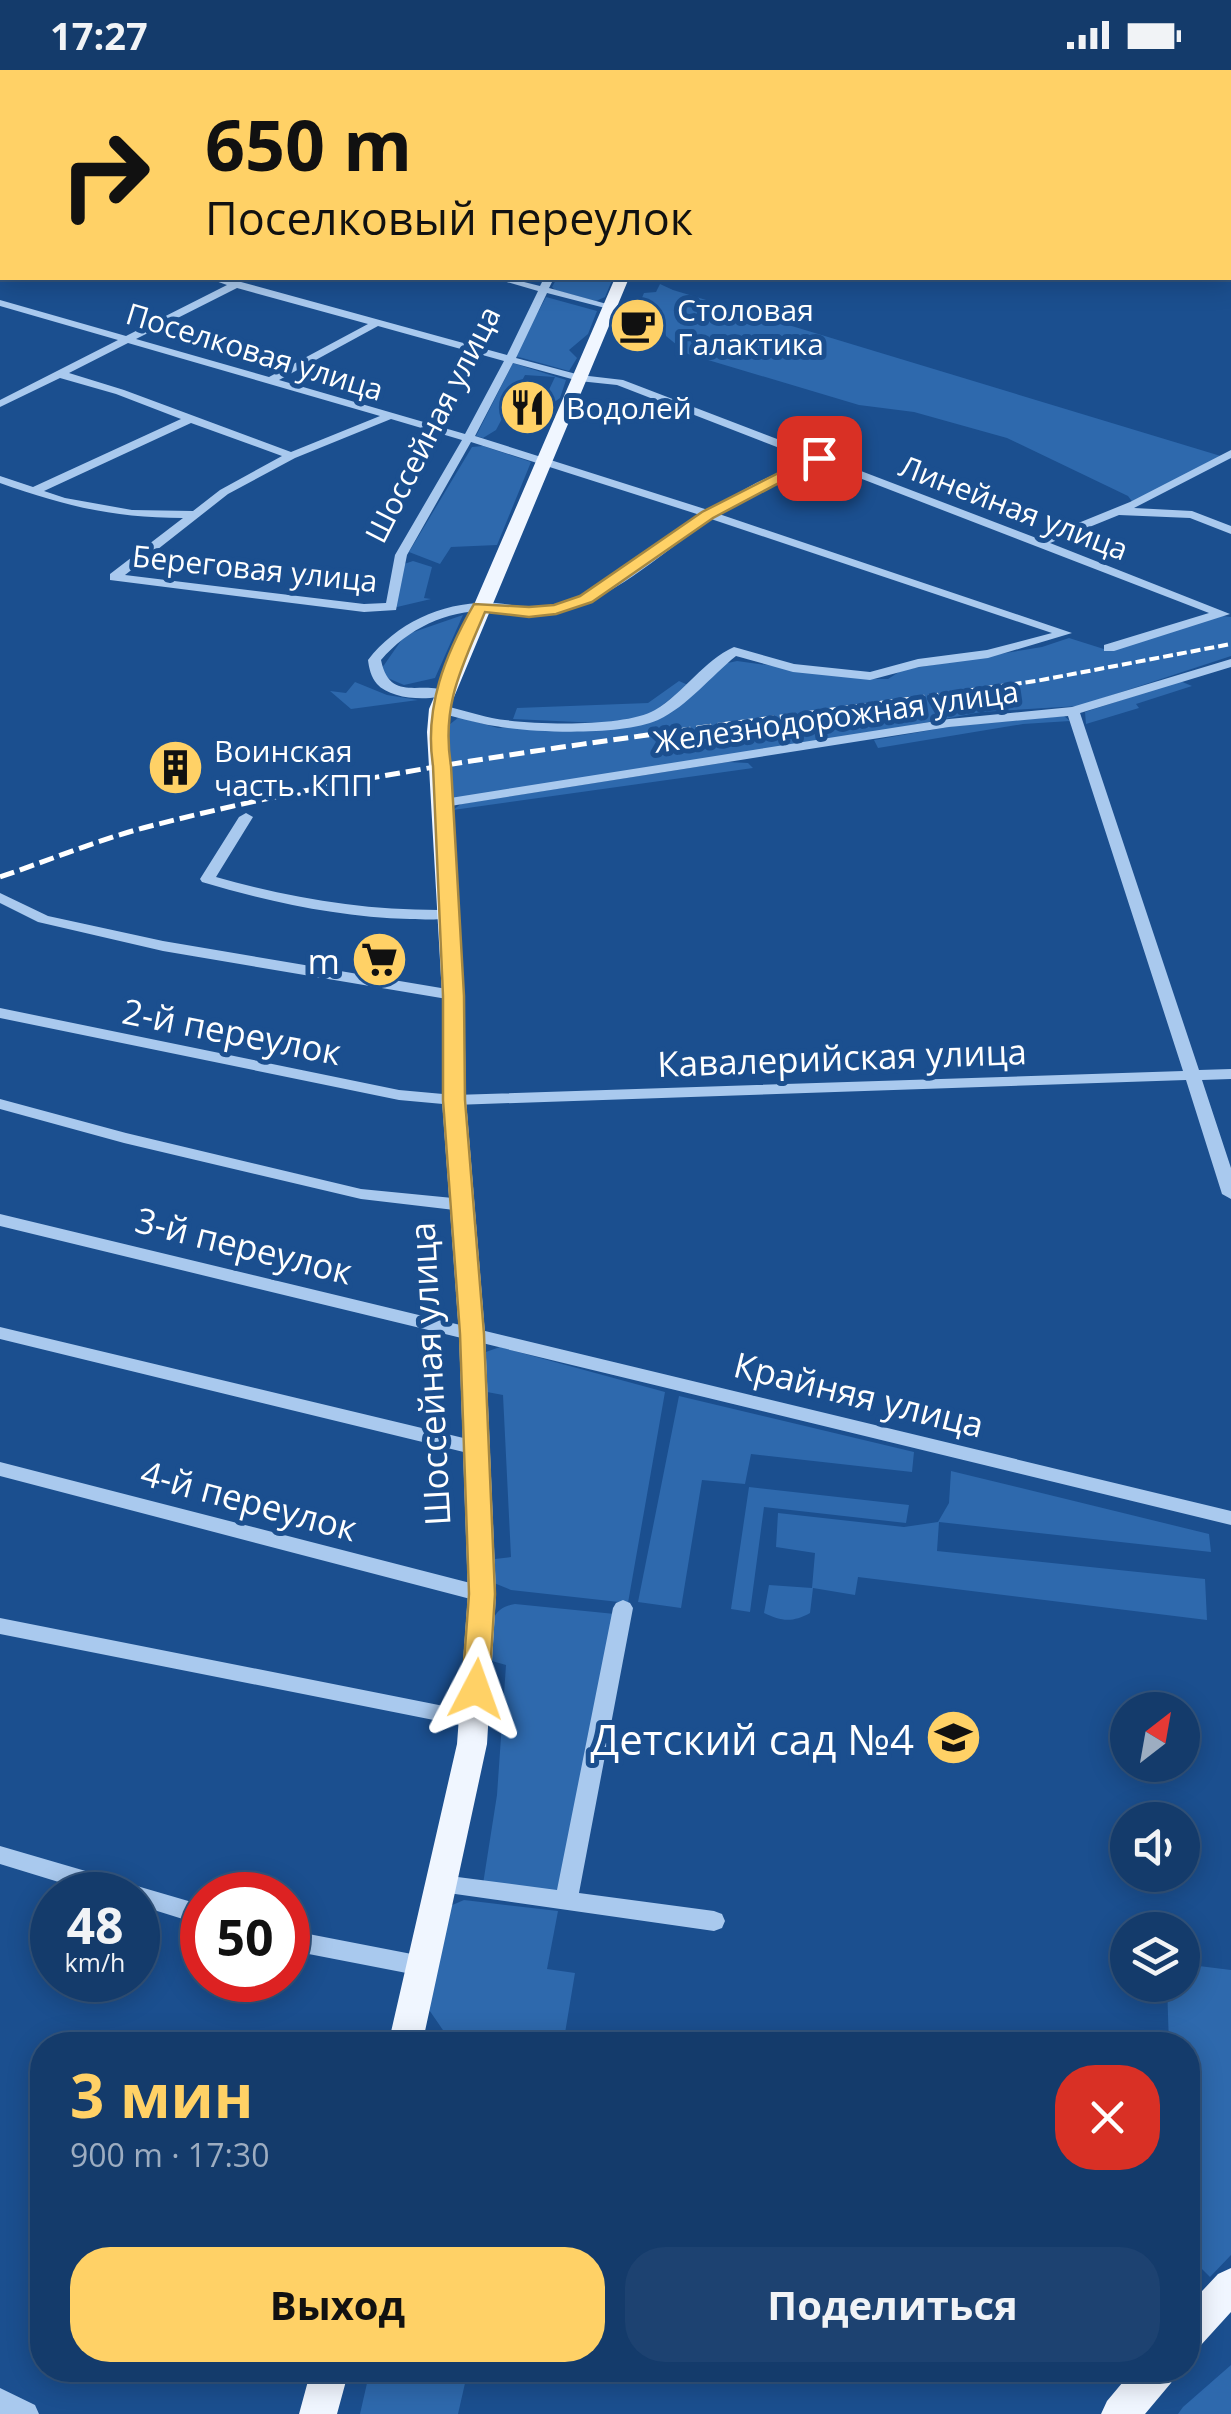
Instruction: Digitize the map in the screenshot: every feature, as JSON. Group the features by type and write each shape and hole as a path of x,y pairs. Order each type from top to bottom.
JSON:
{"main road":[{"name":"Шоссейная улица","path":"408,2032 464,1788 474,1720 482,1594 472,1334 454,1100 454,996 437,732 441,701 621,280"},
{"path":"1200,2319 1231,2286"},
{"path":"318,2414 327,2382"},
{"path":"1120,2414 1148,2382"}],"street":[{"name":"Линейная улица","path":"220,280 579,378 618,382 1227,614"},
{"path":"506,280 609,306"},
{"name":"Шоссейная улица","path":"392,608 402,555 511,358 548,280"},
{"path":"0,404 236,284"},
{"name":"Поселковая улица","path":"0,303 545,460 1066,633"},
{"path":"0,316 20,308"},
{"path":"271,380 377,323"},
{"path":"59,374 291,456"},
{"path":"192,514 291,456 388,417"},
{"path":"34,491 190,419"},
{"path":"1038,544 1118,511 1228,455"},
{"path":"441,701 399,692 382,684 376,676 374,660 398,632 433,618 480,607 529,612 556,609 586,599 707,515 819,458"},
{"name":"Береговая улица","path":"0,479 62,501 132,514 192,514 191,521 132,560 114,577 346,606 392,608"},
{"path":"1118,511 1192,515 1231,530"},
{"path":"1109,648 1192,619 1227,614"},
{"name":"Железнодорожная улица","path":"441,701 488,722 511,725 630,724 662,712 734,651 758,661 794,668 870,676 918,663 1023,647 1066,633"},
{"name":"Железнодорожная улица","path":"444,803 949,723 1073,711 1231,662"},
{"path":"1073,711 1231,1194"},
{"path":"246,817 206,879 287,903 382,917 448,914"},
{"path":"0,897 42,919 163,946 454,996"},
{"name":"2-й переулок","path":"0,1013 399,1095 454,1100"},
{"name":"Кавалерийская улица","path":"454,1100 1231,1074"},
{"path":"0,1104 361,1194 463,1205"},
{"name":"3-й переулок","path":"0,1220 472,1334"},
{"path":"0,1333 476,1448"},
{"name":"Крайняя улица","path":"472,1334 1231,1518"},
{"name":"4-й переулок","path":"0,1469 482,1594"},
{"path":"566,1901 623,1608"},
{"path":"0,1626 474,1720"},
{"path":"0,1856 54,1872"},
{"path":"442,1884 714,1921"},
{"path":"310,1944 422,1966"},
{"path":"0,2400 26,2414"}],"shaded area":[{"path":"556,280 612,280 605,297 596,301 552,287"},
{"path":"660,284 1224,457 1134,504 1128,496 1007,438 914,412 859,405 688,354 666,336 664,314 636,312 644,293 656,292"},
{"path":"546,297 597,311 588,334 569,350 577,358 569,371 515,356"},
{"path":"513,363 566,380 560,398 553,403 547,394 555,377 525,375 496,430 483,438 476,436"},
{"path":"483,446 531,462 497,545 451,547 440,564 409,552 472,447"},
{"path":"413,561 432,567 424,598 431,599 394,606 404,564"},
{"path":"463,615 435,678 404,685 383,676 382,668 405,635"},
{"path":"1222,616 1231,617 1231,656 1079,706 981,712 455,798 449,793 449,725 459,717 498,728 635,725 723,664 737,661 888,679 902,670 1042,647 1069,638 1107,650"},
{"path":"679,681 688,685 646,718 599,723 513,719 517,708 648,703"},
{"path":"1180,681 1192,686 1086,724 1085,712"},
{"path":"355,682 387,695 418,700 351,709 330,691 346,693"},
{"path":"1064,716 1070,721 1023,724 878,748 874,740 954,726"},
{"path":"728,762 748,763 753,768 453,810 461,804"},
{"path":"500,1347 665,1392 628,1603 511,1590 494,1583 490,1566 495,1559 511,1557 503,1395 487,1392 483,1353"},
{"path":"679,1396 914,1452 912,1472 751,1454 745,1484 702,1480 681,1608 638,1602"},
{"path":"951,1471 1209,1534 1211,1552 939,1522 937,1551 1205,1579 1207,1620 858,1577 855,1595 813,1588 810,1613 804,1616 787,1620 764,1613 769,1585 812,1588 815,1553 776,1547 778,1513 904,1527 938,1522 949,1503"},
{"path":"749,1487 909,1505 906,1523 764,1507 750,1612 731,1609"},
{"path":"515,1604 615,1614 558,1895 483,1884 497,1795 506,1665 492,1661 491,1633 498,1612"},
{"path":"464,1900 558,1911 547,1969 575,1973 565,2032 444,2032 425,2004 450,1906"},
{"path":"1200,1966 1231,1970 1231,2255 1210,2277 1200,2267 1200,2032 1169,2032 1168,2002 1200,2002"},
{"path":"1231,2365 1231,2414 1178,2414 1183,2407"},
{"path":"367,2382 465,2382 458,2414 360,2414"}],"building":[{"path":"175,744 189,766 172,770 160,747"}],"railway":[{"path":"873,704 1036,681 1231,644"},
{"path":"0,877 143,828 328,786 515,754 891,702"}],"place":[{"name":"Столовая Галактика","path":"638,326"},
{"name":"Водолей","path":"527,407"},
{"name":"Воинская часть. КПП","path":"175,767"},
{"name":"m","path":"379,960"},
{"name":"Детский сад №4","path":"953,1738"}],"route":[{"path":"476,1689 482,1594 472,1334 454,1100 454,996 437,732 443,694 480,607 529,612 556,609 586,599 707,515 819,458"}]}
